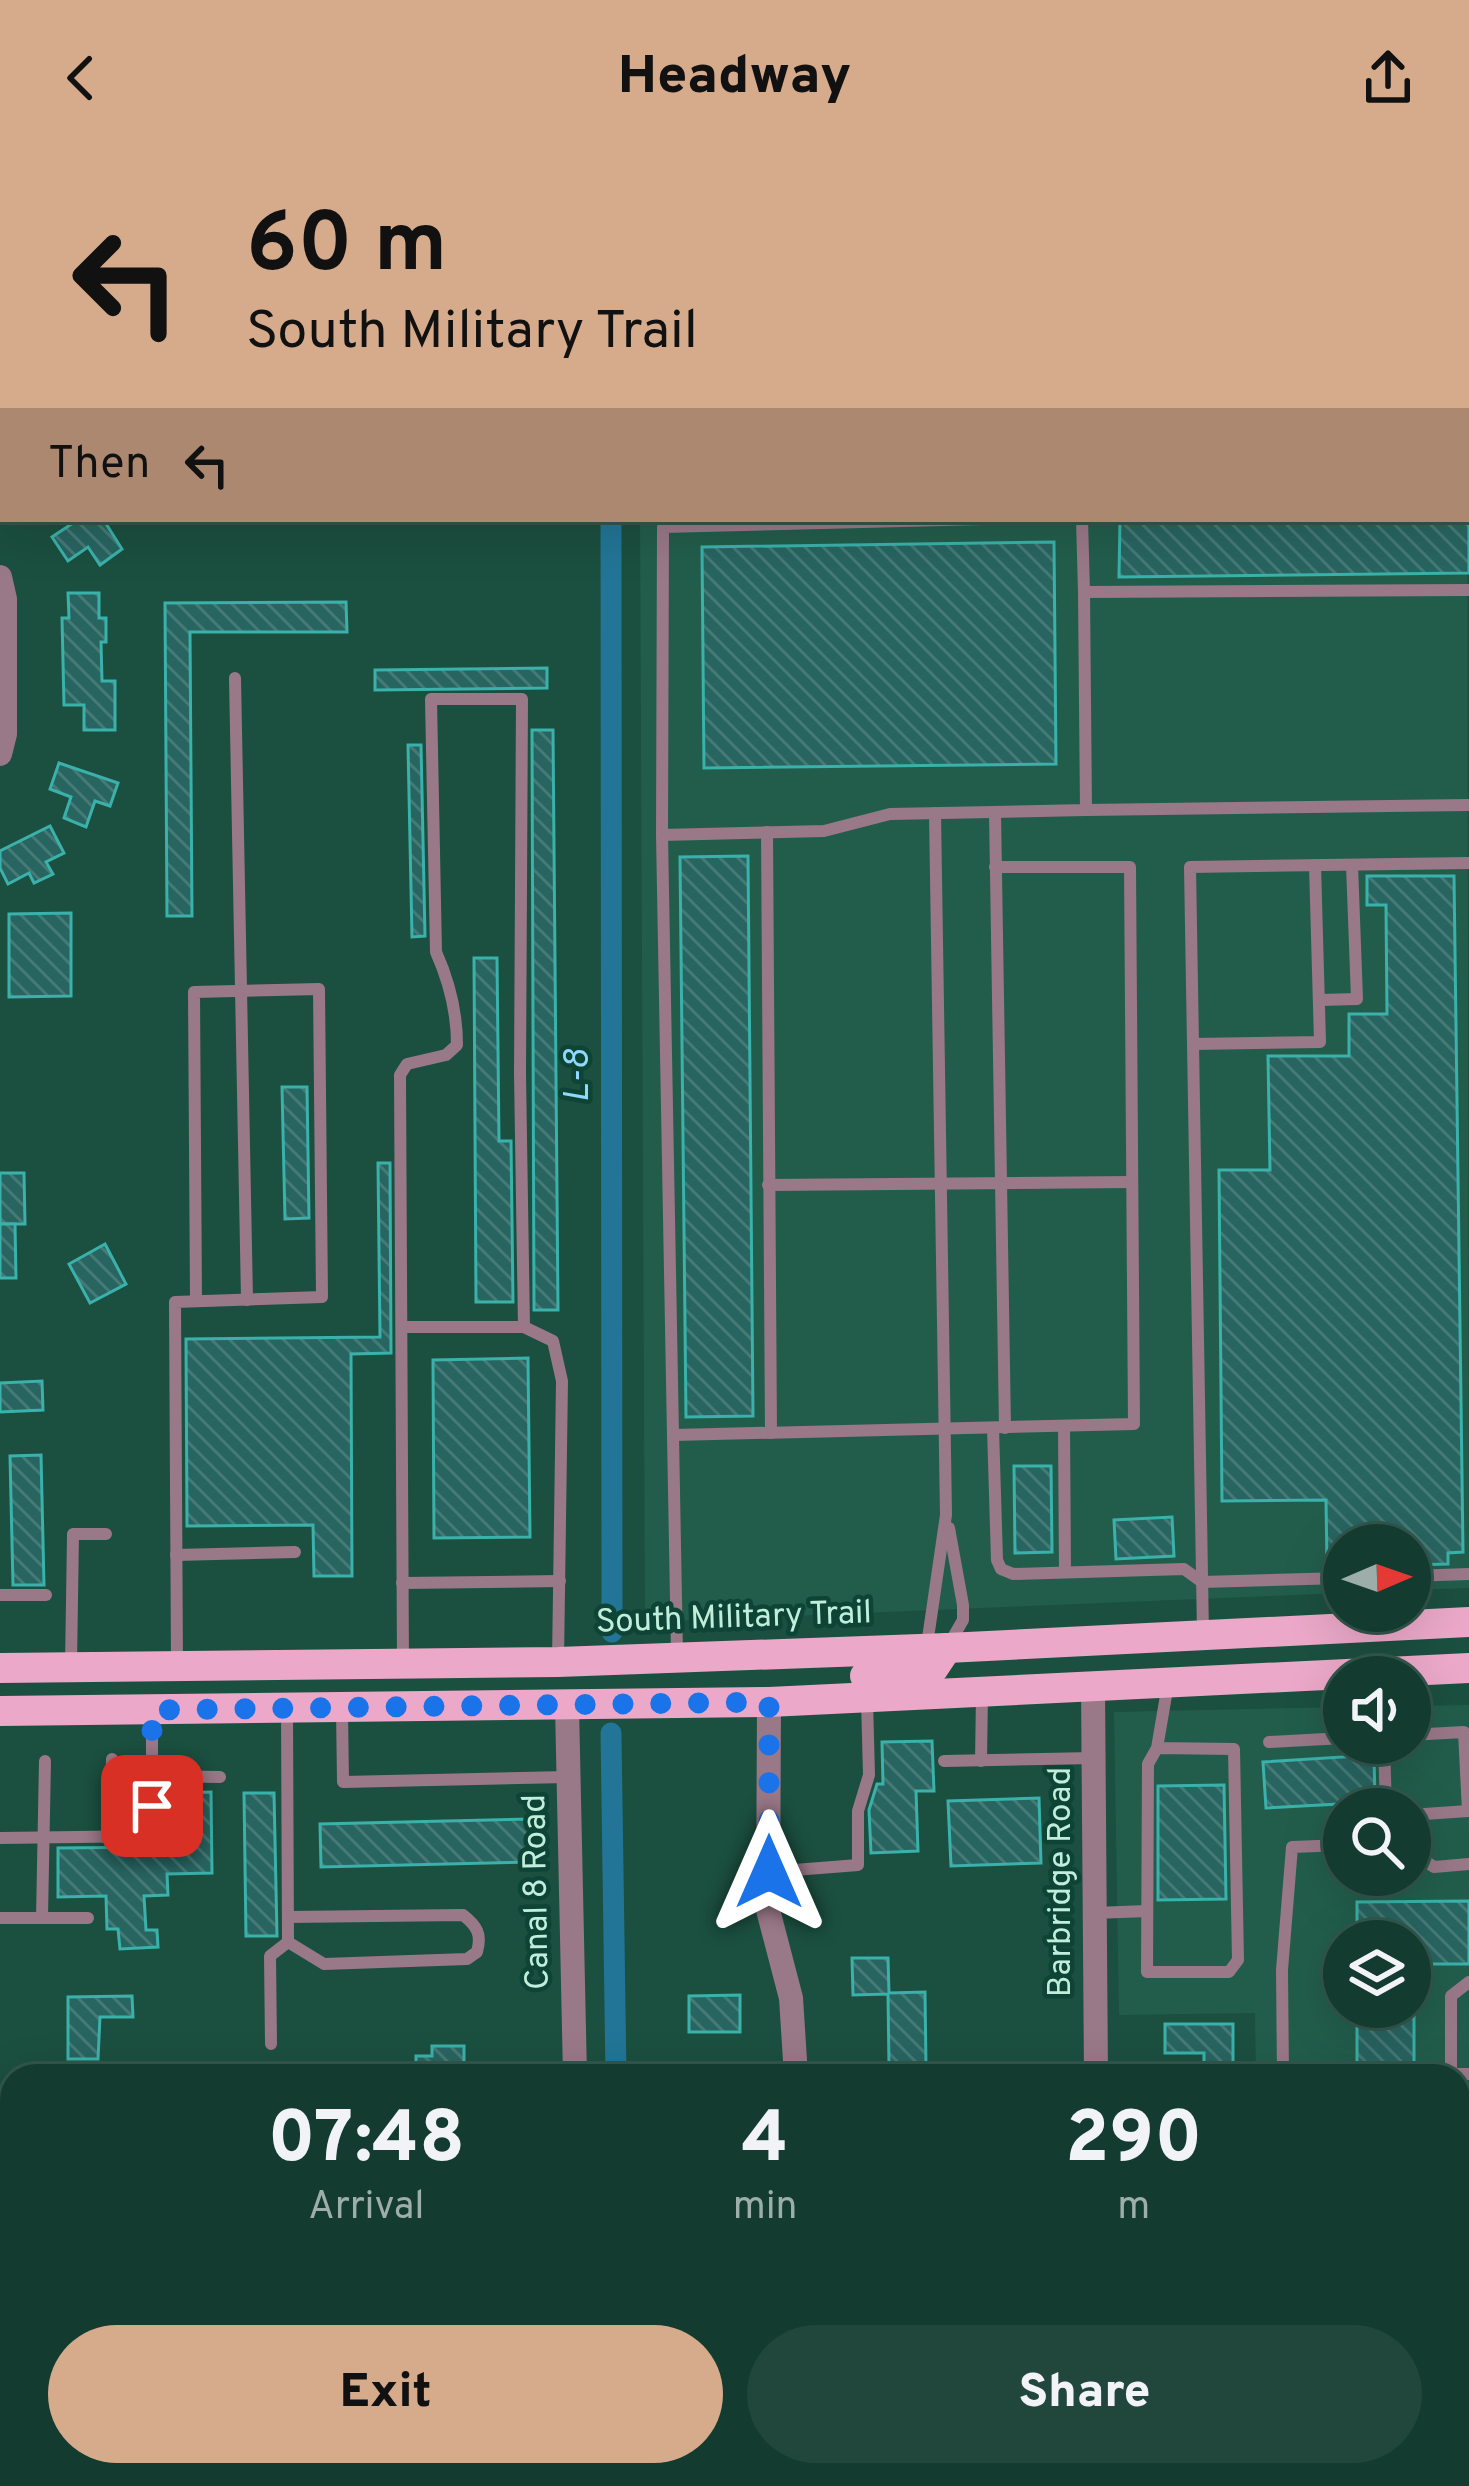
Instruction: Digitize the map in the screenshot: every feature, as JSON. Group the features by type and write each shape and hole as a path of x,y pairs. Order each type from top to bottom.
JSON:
{"main road":[{"name":"South Military Trail","path":"0,1668 558,1662 1469,1622"},
{"path":"982,1692 991,1672 1013,1664 1230,1654 1280,1632"},
{"path":"0,1711 769,1702 867,1686 933,1669 937,1648"},
{"path":"0,1692 223,1680 269,1666"},
{"path":"1431,1671 1469,1668"},
{"path":"685,1704 717,1684 982,1692 1323,1678"}],"street":[{"path":"0,578 5,599 5,734 0,754"},
{"name":"Barbridge Road","path":"1093,1688 1096,2064"},
{"path":"769,1702 773,1940 794,2013 796,2064"},
{"name":"Canal 8 Road","path":"567,1706 575,2064"}],"lane":[{"path":"677,1655 662,835 663,527 864,522"},
{"path":"1082,522 1087,810"},
{"path":"1084,592 1469,590"},
{"path":"235,678 247,1300"},
{"path":"403,1664 400,1075 406,1064 446,1055 457,1045 457,1023 436,952 430,699 522,699 524,1327"},
{"path":"662,835 824,831 890,814 1469,805"},
{"path":"994,812 1000,1182 997,1560 1013,1574 1184,1569 1202,1582 1323,1579"},
{"path":"935,813 946,1515 937,1648"},
{"path":"767,832 771,1433"},
{"path":"1203,1636 1190,867 1469,863"},
{"path":"1319,1000 1357,998 1352,865"},
{"path":"1193,1044 1320,1042 1316,866"},
{"path":"674,1435 1134,1424 1130,867 995,867"},
{"path":"177,1667 175,1302 322,1297 319,989 194,992 196,1301"},
{"path":"768,1185 1132,1182"},
{"path":"404,1327 524,1327 553,1341 562,1382 558,1662"},
{"path":"1064,1426 1065,1572"},
{"path":"937,1648 963,1620 946,1515"},
{"path":"71,1667 73,1534 106,1534"},
{"path":"176,1555 295,1552"},
{"path":"1431,1575 1469,1574"},
{"path":"402,1582 560,1581"},
{"path":"0,1595 46,1595"},
{"path":"1156,1748 1234,1749 1238,1960 1229,1972 1147,1972 1148,1764 1156,1748 1168,1684"},
{"path":"769,1872 858,1865 858,1811 869,1775 867,1686"},
{"path":"981,1760 982,1692"},
{"path":"342,1708 343,1782 568,1778"},
{"path":"286,1709 288,1942"},
{"path":"0,1838 152,1836 152,1710"},
{"path":"1431,1734 1464,1732 1468,1811 1431,1814"},
{"path":"1269,1742 1323,1739"},
{"path":"944,1761 1094,1758"},
{"path":"111,1837 112,1760"},
{"path":"42,1918 45,1761"},
{"path":"152,1776 220,1777"},
{"path":"1283,2064 1282,1970 1292,1847 1323,1846"},
{"path":"1431,1865 1469,1864"},
{"path":"1095,1913 1147,1911"},
{"path":"288,1917 464,1915 476,1925 481,1938 477,1952 466,1959 345,1964 324,1964 288,1942"},
{"path":"0,1918 88,1918"},
{"path":"271,2044 270,1956 288,1942"},
{"path":"1451,2064 1451,1996 1469,1982"}],"shaded area":[{"path":"640,522 1467,522 1469,1588 1431,1589 1431,1524 1323,1524 1323,1594 645,1622"},
{"path":"1469,1705 1469,2064 1256,2064 1255,2013 1119,2015 1114,1712 1323,1707 1323,1764 1431,1764 1431,1706"}],"building":[{"path":"74,522 105,522 122,549 100,565 88,547 68,561 52,537"},
{"path":"1120,522 1469,522 1469,573 1119,577"},
{"path":"1054,542 1056,764 704,768 702,547"},
{"path":"68,593 99,593 99,618 106,618 102,681 115,681 115,730 84,730 84,705 64,705 62,618 69,618"},
{"path":"346,602 347,632 190,632 192,916 167,916 165,603"},
{"path":"547,668 547,688 375,690 375,670"},
{"path":"532,730 553,730 558,1310 534,1310"},
{"path":"408,745 421,745 425,936 412,937"},
{"path":"59,763 118,783 110,806 95,801 86,827 64,818 71,797 50,789"},
{"path":"50,826 64,853 46,862 53,874 34,883 29,873 8,884 0,868 0,851"},
{"path":"748,856 753,1416 686,1417 680,857"},
{"path":"1367,876 1454,876 1463,1552 1448,1553 1448,1564 1431,1564 1431,1524 1326,1524 1326,1500 1222,1501 1219,1170 1270,1170 1268,1056 1349,1056 1349,1014 1387,1014 1386,905 1367,905"},
{"path":"71,913 71,996 9,997 9,914"},
{"path":"474,958 497,958 499,1141 511,1141 513,1302 476,1302"},
{"path":"282,1087 307,1087 309,1218 285,1219"},
{"path":"378,1163 390,1163 391,1353 351,1354 352,1576 314,1576 313,1525 187,1526 186,1339 380,1337"},
{"path":"0,1173 24,1173 25,1224 0,1224"},
{"path":"0,1224 15,1224 16,1278 0,1278"},
{"path":"105,1244 126,1284 90,1303 69,1264"},
{"path":"528,1358 530,1537 434,1538 433,1360"},
{"path":"42,1381 43,1410 0,1412 0,1383"},
{"path":"41,1455 44,1585 13,1585 10,1456"},
{"path":"1014,1466 1051,1466 1052,1552 1015,1553"},
{"path":"1172,1517 1174,1556 1116,1559 1114,1520"},
{"path":"932,1741 934,1791 916,1791 918,1851 871,1853 869,1810 877,1784 883,1784 882,1742"},
{"path":"1323,1758 1323,1764 1374,1764 1375,1788 1323,1788 1323,1805 1266,1808 1263,1762"},
{"path":"1224,1785 1226,1899 1158,1900 1158,1786"},
{"path":"211,1792 212,1873 167,1874 168,1895 144,1896 146,1930 157,1930 158,1947 120,1949 118,1929 107,1929 106,1896 58,1897 58,1848 165,1847 165,1793"},
{"path":"244,1793 274,1793 277,1936 246,1936"},
{"path":"1039,1798 1041,1863 951,1866 948,1801"},
{"path":"530,1819 531,1862 321,1867 320,1824"},
{"path":"1469,1901 1469,1964 1431,1964 1431,1920 1357,1920 1357,1902"},
{"path":"852,1958 888,1958 889,1993 925,1992 926,2064 889,2064 888,1994 853,1995"},
{"path":"740,1995 740,2032 689,2032 689,1996"},
{"path":"132,1996 133,2017 100,2017 98,2059 68,2059 68,1997"},
{"path":"1165,2024 1233,2024 1233,2064 1204,2064 1204,2053 1165,2053"},
{"path":"1357,2028 1414,2028 1414,2064 1357,2064"},
{"path":"432,2046 464,2046 464,2064 416,2064 416,2056 432,2056"}],"waterway":[{"name":"L-8","path":"611,522 612,1632"},
{"name":"L-8","path":"611,1733 616,2064"}],"route":[{"path":"152,1806 152,1710 769,1702 769,1872"}]}
